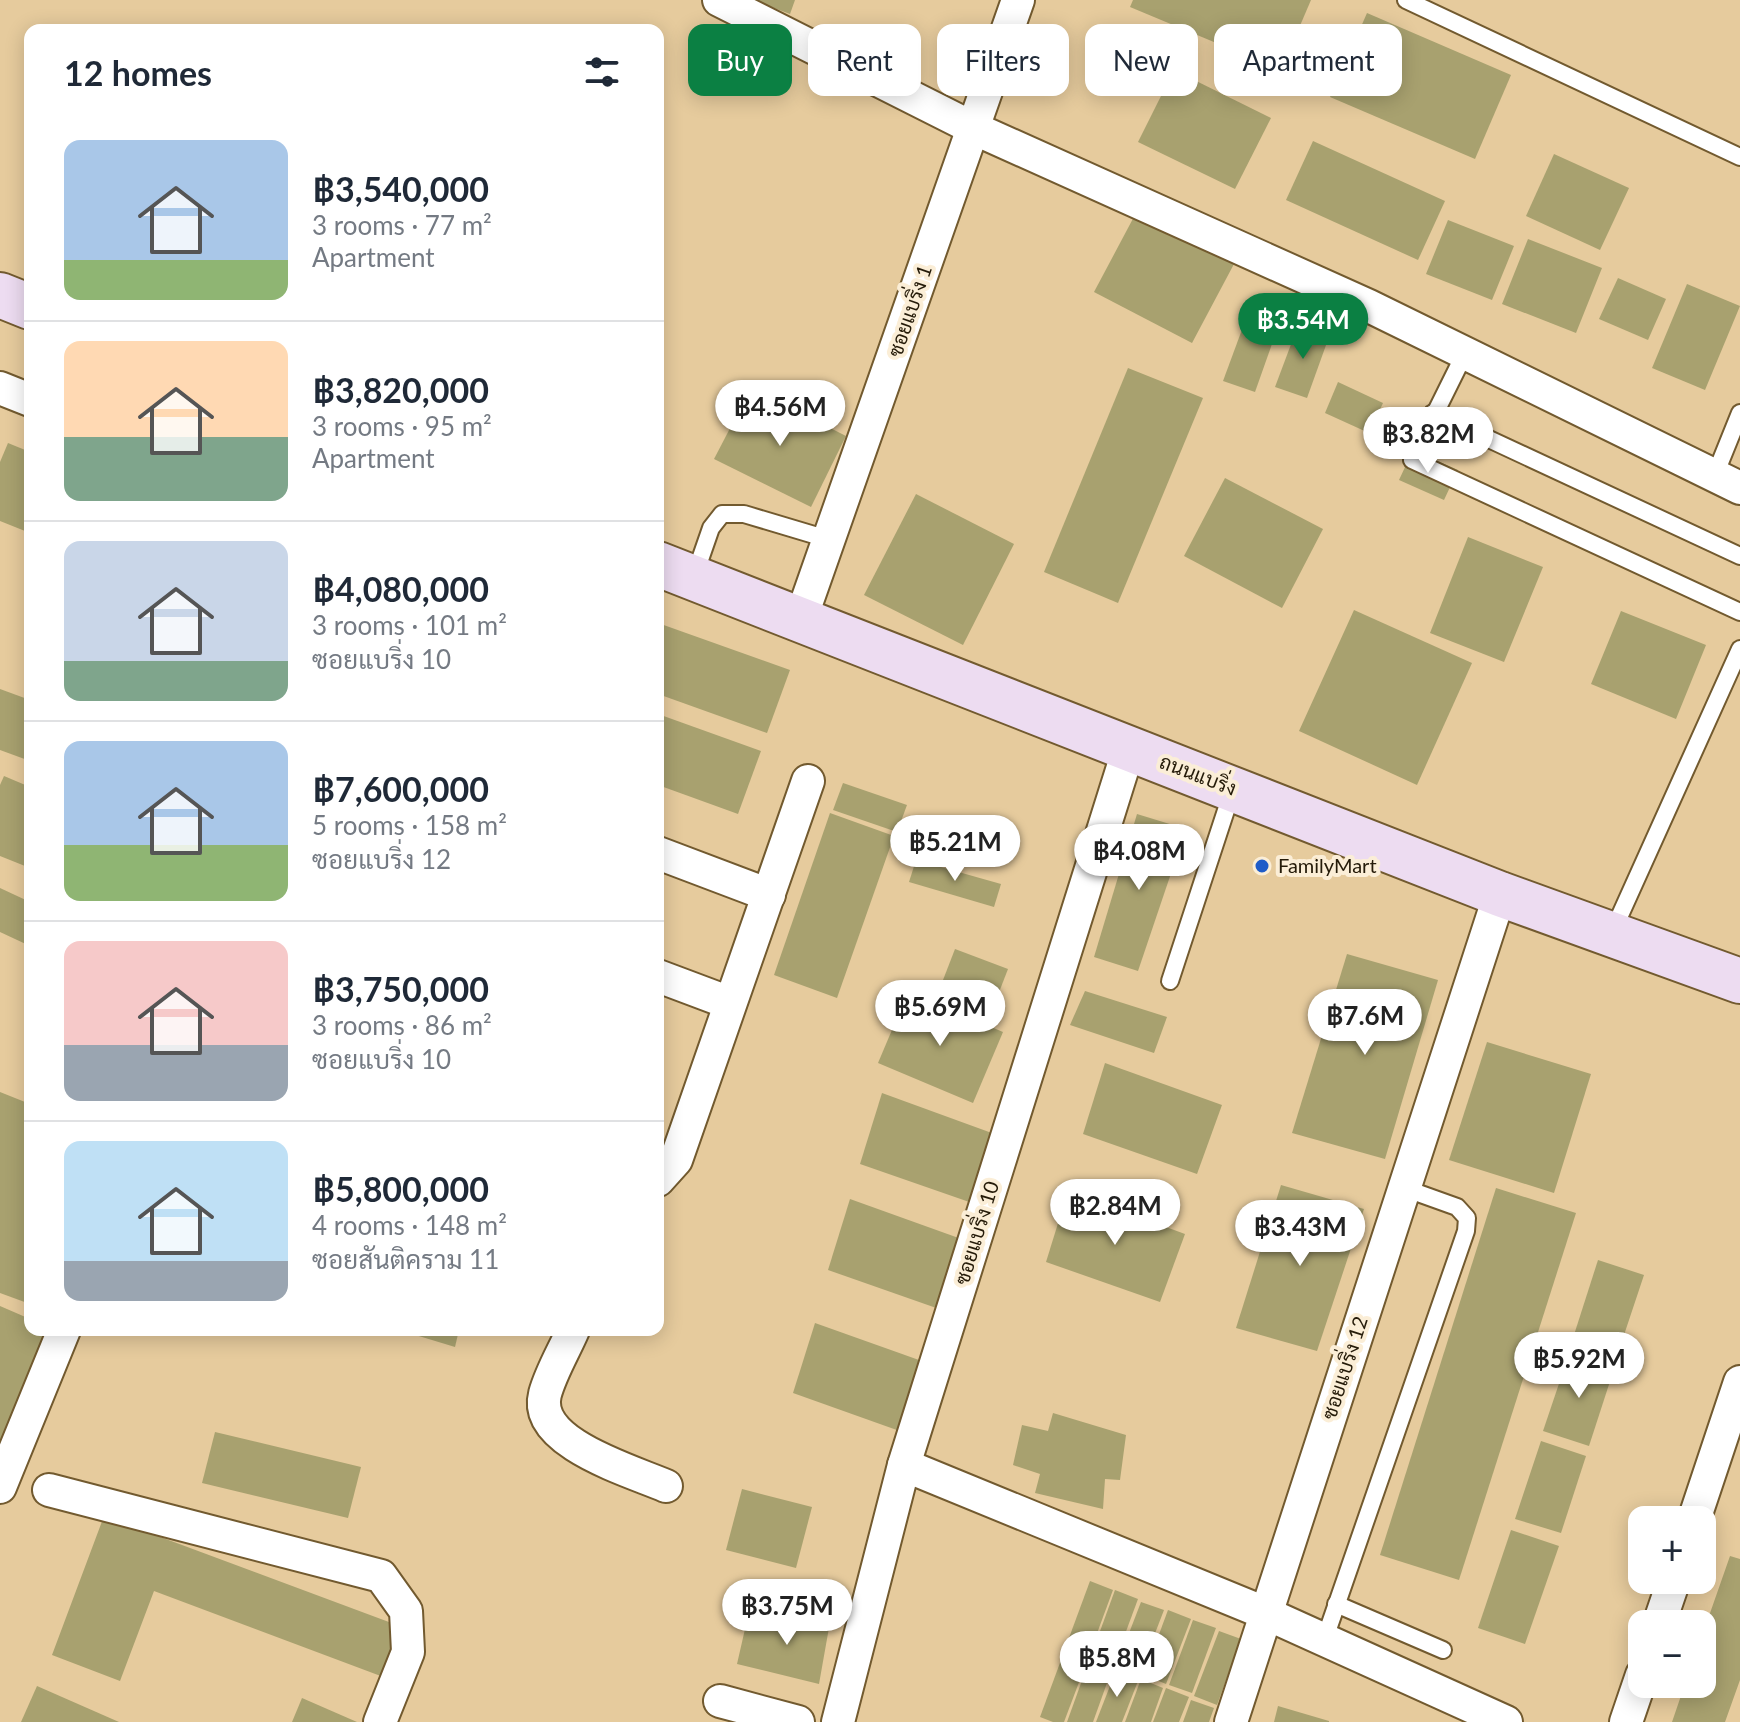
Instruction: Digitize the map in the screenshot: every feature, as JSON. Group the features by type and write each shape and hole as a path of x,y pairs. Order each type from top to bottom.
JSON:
{"main road":[{"path":"0,295 24,305"},
{"name":"ถนนแบริ่ง","path":"676,571 1500,894 1740,981"}],"street":[{"path":"719,0 973,128 1465,353 1727,481"},
{"name":"ซอยแบริ่ง 1","path":"800,621 831,540 1018,0"},
{"path":"0,388 24,398"},
{"name":"ซอยแบริ่ง 10","path":"838,1722 904,1465 1129,748"},
{"path":"664,1173 676,1160 808,781"},
{"path":"664,855 769,895"},
{"name":"ซอยแบริ่ง 12","path":"1231,1722 1500,894"},
{"path":"664,978 730,1003"},
{"path":"0,1487 62,1336"},
{"path":"570,1336 544,1397 549,1424 568,1442 666,1486"},
{"path":"1699,1506 1740,1382"},
{"path":"904,1465 1265,1613 1506,1722"},
{"path":"49,1490 381,1576 406,1611 408,1652 380,1722"},
{"path":"1626,1722 1634,1698"},
{"path":"720,1701 798,1722"}],"lane":[{"path":"1406,0 1740,157"},
{"path":"1465,353 1412,460 1740,612"},
{"path":"1433,413 1740,556"},
{"path":"1727,481 1738,422"},
{"path":"676,571 722,514 744,514 831,540"},
{"path":"1611,934 1739,657"},
{"path":"1170,981 1233,789"},
{"path":"1324,1641 1466,1231 1467,1218 1457,1207 1404,1188"},
{"path":"1336,1604 1443,1650"}],"building":[{"path":"753,0 795,0 790,14"},
{"path":"1133,0 1311,0 1301,24 1214,24 1214,42 1198,35 1198,24 1171,24 1130,7"},
{"path":"1367,13 1393,24 1362,24"},
{"path":"1402,28 1511,75 1475,159 1330,97 1402,96"},
{"path":"1198,82 1214,90 1214,96 1227,96 1271,118 1235,189 1138,142 1161,96 1198,96"},
{"path":"1313,141 1445,201 1418,260 1286,200"},
{"path":"1554,154 1629,188 1600,250 1526,216"},
{"path":"1136,213 1234,264 1192,343 1094,292"},
{"path":"1448,220 1514,246 1492,300 1426,274"},
{"path":"1528,239 1602,268 1576,333 1502,304"},
{"path":"1618,278 1666,299 1648,340 1599,319"},
{"path":"1687,284 1740,306 1705,390 1652,368"},
{"path":"1247,316 1278,327 1255,392 1223,381"},
{"path":"1299,323 1330,334 1307,398 1275,387"},
{"path":"1128,368 1203,398 1118,603 1044,572"},
{"path":"1338,382 1383,403 1369,433 1325,413"},
{"path":"751,388 846,436 811,507 714,459"},
{"path":"8,443 24,450 24,531 0,521 0,462"},
{"path":"1413,450 1458,470 1444,500 1399,480"},
{"path":"1225,478 1323,529 1282,608 1184,556"},
{"path":"916,494 1014,544 963,645 864,595"},
{"path":"1468,537 1543,567 1504,662 1430,633"},
{"path":"1354,610 1472,663 1417,785 1299,731"},
{"path":"1621,611 1706,645 1676,719 1591,684"},
{"path":"664,625 790,670 767,733 664,696"},
{"path":"0,689 24,698 24,759 0,750"},
{"path":"664,716 761,751 738,814 664,787"},
{"path":"4,776 24,784 24,866 0,856 0,785"},
{"path":"843,783 907,805 897,832 833,810"},
{"path":"830,813 894,836 837,998 774,975"},
{"path":"1137,814 1186,829 1138,971 1094,957"},
{"path":"916,860 1001,884 994,907 909,882"},
{"path":"0,888 24,899 24,943 0,932"},
{"path":"955,949 1008,969 996,1000 943,980"},
{"path":"1347,954 1438,980 1385,1159 1292,1133"},
{"path":"1085,991 1167,1017 1154,1053 1070,1025"},
{"path":"908,992 1003,1032 973,1103 878,1063"},
{"path":"1487,1042 1591,1074 1554,1193 1449,1160"},
{"path":"1105,1063 1222,1105 1197,1174 1083,1134"},
{"path":"0,1092 24,1102 24,1302 0,1293"},
{"path":"882,1093 1000,1136 975,1204 860,1164"},
{"path":"1281,1185 1364,1209 1317,1351 1236,1328"},
{"path":"1496,1188 1576,1213 1459,1580 1380,1555"},
{"path":"1068,1191 1185,1234 1160,1302 1046,1262"},
{"path":"850,1199 967,1241 942,1310 828,1270"},
{"path":"1598,1260 1644,1275 1618,1353 1573,1338"},
{"path":"0,1306 24,1316 24,1336 50,1336 0,1446"},
{"path":"815,1323 933,1365 908,1434 793,1393"},
{"path":"419,1336 458,1336 455,1347"},
{"path":"1569,1354 1614,1369 1589,1446 1543,1431"},
{"path":"1053,1413 1126,1435 1120,1480 1105,1479 1103,1509 1035,1493 1040,1474 1013,1465 1022,1425 1048,1431"},
{"path":"215,1432 361,1467 348,1518 202,1483"},
{"path":"1541,1441 1586,1456 1561,1533 1515,1519"},
{"path":"742,1489 812,1507 796,1568 726,1550"},
{"path":"104,1516 405,1628 386,1678 154,1591 120,1681 52,1655"},
{"path":"1511,1530 1559,1546 1525,1644 1478,1628"},
{"path":"1730,1556 1740,1559 1740,1680 1725,1722 1672,1722 1680,1698 1716,1698 1716,1610 1711,1610"},
{"path":"1090,1581 1113,1590 1089,1655 1066,1646"},
{"path":"1115,1590 1138,1599 1114,1664 1091,1656"},
{"path":"1141,1602 1164,1610 1139,1675 1116,1667"},
{"path":"1168,1610 1191,1619 1166,1684 1144,1675"},
{"path":"766,1614 830,1622 819,1684 737,1664 745,1629 763,1631"},
{"path":"1193,1620 1216,1628 1192,1693 1169,1685"},
{"path":"1219,1631 1241,1639 1217,1705 1194,1696"},
{"path":"1064,1652 1087,1661 1064,1722 1053,1722 1040,1717"},
{"path":"1089,1661 1112,1669 1093,1722 1067,1722"},
{"path":"1115,1673 1138,1681 1122,1722 1096,1722"},
{"path":"1141,1679 1163,1688 1151,1722 1125,1722"},
{"path":"37,1686 119,1722 21,1722"},
{"path":"1166,1688 1189,1697 1179,1722 1153,1722"},
{"path":"302,1698 357,1722 292,1722"},
{"path":"1191,1700 1214,1708 1209,1722 1183,1722"},
{"path":"1278,1706 1329,1721 1329,1722 1274,1722"}],"place":[{"name":"FamilyMart","path":"1262,866"}]}
